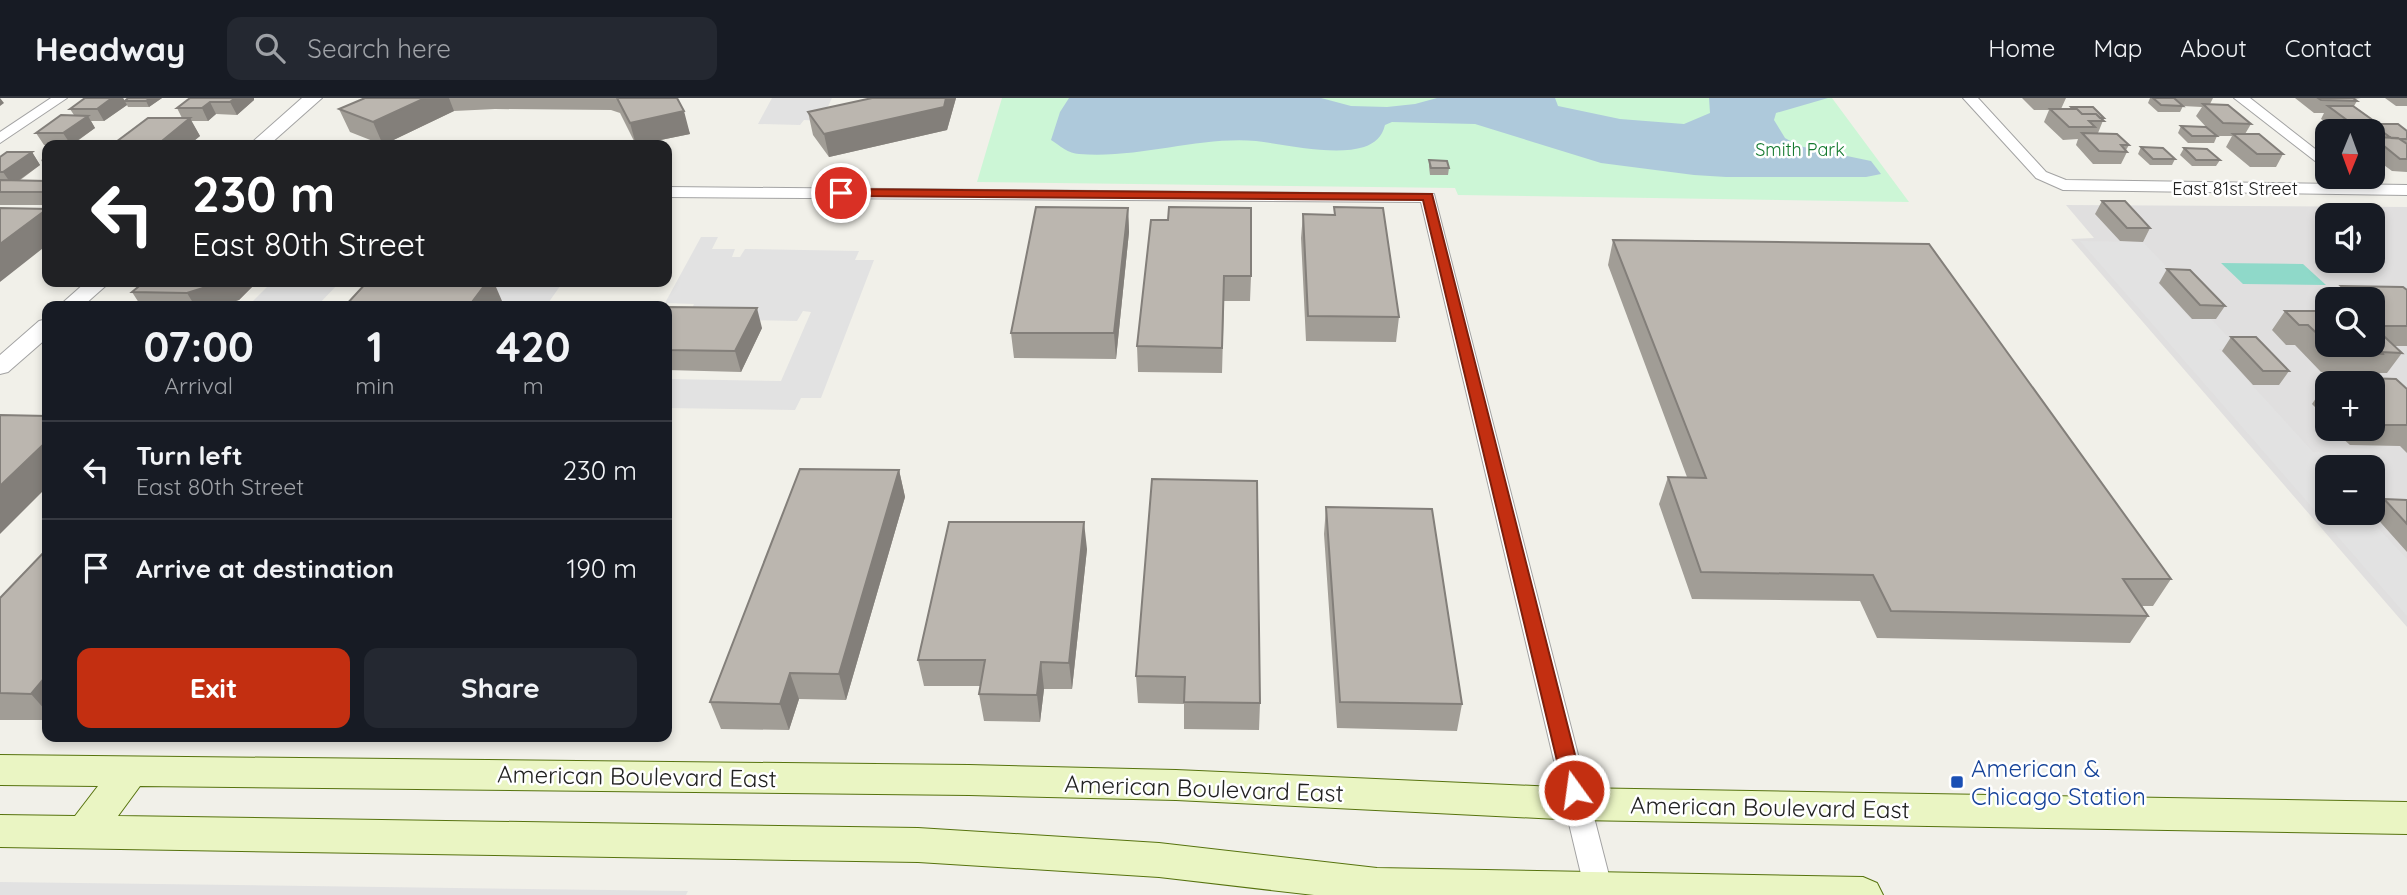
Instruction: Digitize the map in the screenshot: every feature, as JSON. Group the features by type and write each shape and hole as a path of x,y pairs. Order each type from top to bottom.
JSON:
{"main road":[{"name":"American Boulevard East","path":"0,770 969,780 1175,785 1577,804 2407,818"},
{"path":"85,832 131,771"},
{"path":"0,831 918,845 1159,860 1388,890 1863,895"}],"street":[{"path":"0,139 60,98"},
{"path":"264,140 313,98"},
{"name":"East 81st Street","path":"1970,98 2041,175 2063,185 2315,188"},
{"path":"2241,98 2315,157"},
{"name":"East 81st Street","path":"2355,189 2407,190"},
{"path":"672,192 1428,197 1599,893"},
{"path":"77,301 93,287"},
{"path":"0,367 42,330"}],"shaded area":[{"path":"772,98 832,98 821,121 804,120 800,125 758,124"},
{"path":"1069,98 1321,98 1351,106 1387,107 1437,98 1555,98 1558,106 1620,119 1684,124 1710,113 1709,98 1828,98 1776,113 1774,120 1785,138 1799,146 1871,161 1881,174 1866,177 1694,175 1601,163 1475,124 1392,122 1385,125 1375,141 1364,147 1339,150 1235,140 1102,155 1075,154 1051,140 1060,112"},
{"path":"2066,205 2315,206 2315,273 2385,273 2385,207 2407,207 2407,627 2319,525 2385,525 2385,455 2315,455 2315,521 2071,239 2094,238"},
{"path":"701,237 718,237 712,249 735,249 732,257 740,257 745,249 859,251 855,260 874,260 821,398 801,398 795,410 672,408 672,379 781,381 811,312 803,311 797,321 688,319 694,304 666,301"},
{"path":"2080,241 2143,242 2181,282 2157,282 2191,319 2211,319 2239,349 2219,349 2313,452 2338,455 2315,455 2315,510"},
{"path":"2221,263 2303,264 2326,285 2243,284"},
{"path":"267,287 335,287 322,301 253,301"},
{"path":"496,287 559,287 550,301 486,301"},
{"path":"2328,525 2375,525 2407,559 2407,616"},
{"path":"0,882 688,891 686,895 0,895"}],"green space":[{"name":"Smith Park","path":"1002,98 1832,98 1909,202 1458,195 1455,188 977,182"}],"building":[{"path":"85,98 112,98 97,109 70,109"},
{"path":"128,98 150,98 146,101 125,101"},
{"path":"190,98 235,98 230,102 210,102 202,108 177,108"},
{"path":"365,98 425,98 373,122 339,109"},
{"path":"617,98 677,98 684,111 630,123"},
{"path":"872,98 946,98 944,107 824,134 808,112"},
{"path":"2153,98 2174,98 2183,106 2161,105"},
{"path":"2318,98 2353,98 2357,101 2321,100"},
{"path":"2203,104 2228,105 2251,124 2223,123"},
{"path":"2328,106 2353,106 2371,119 2346,119"},
{"path":"2071,107 2093,107 2104,118 2096,114 2082,114"},
{"path":"2050,109 2077,109 2082,114 2096,114 2104,121 2089,121 2095,127 2069,127"},
{"path":"61,115 88,116 63,133 36,133"},
{"path":"148,118 190,118 163,140 119,140"},
{"path":"2385,124 2398,124 2407,131 2407,139 2391,138 2385,134"},
{"path":"2181,126 2206,127 2217,136 2192,136"},
{"path":"2082,133 2117,134 2129,145 2121,145 2127,152 2099,151"},
{"path":"2233,134 2259,134 2283,154 2257,154"},
{"path":"2385,137 2398,138 2407,144 2407,159 2400,159 2385,147"},
{"path":"2141,147 2163,148 2175,159 2153,159"},
{"path":"2184,148 2207,149 2220,160 2196,160"},
{"path":"7,152 32,152 0,172 0,157"},
{"path":"1429,160 1447,161 1449,168 1431,168"},
{"path":"0,180 42,181 42,192 0,192"},
{"path":"2102,201 2125,201 2150,228 2127,228"},
{"path":"1036,207 1128,208 1114,333 1011,333"},
{"path":"1169,207 1251,208 1251,276 1224,276 1222,348 1137,346 1151,220 1168,220"},
{"path":"1334,207 1383,208 1399,317 1308,316 1303,214 1335,215"},
{"path":"0,208 42,209 42,213 0,244"},
{"path":"1613,240 1929,244 2171,579 2123,579 2148,616 1891,611 1873,575 1701,572 1668,477 1706,478"},
{"path":"2167,269 2190,270 2225,306 2200,305"},
{"path":"2341,286 2403,287 2407,290 2407,326 2385,326 2385,287"},
{"path":"138,287 206,287 187,293 132,292"},
{"path":"362,287 483,287 473,301 350,301"},
{"path":"672,307 757,308 735,351 672,350"},
{"path":"2285,311 2315,311 2315,332 2308,325 2299,325"},
{"path":"2231,337 2256,337 2289,371 2263,371"},
{"path":"2385,337 2402,353 2385,352"},
{"path":"2385,379 2396,379 2407,389 2407,425 2385,425"},
{"path":"0,415 42,416 42,446 0,486"},
{"path":"800,469 899,470 839,674 790,673 780,704 710,702"},
{"path":"1152,479 1257,481 1260,703 1184,702 1185,677 1136,676"},
{"path":"2385,499 2407,500 2407,524 2385,500"},
{"path":"1326,507 1432,509 1462,704 1340,702"},
{"path":"949,522 1084,522 1069,663 1041,662 1037,695 979,694 985,660 918,660"},
{"path":"42,554 42,681 31,694 0,693 0,598"}],"place":[{"name":"American & Chicago Station","path":"1957,782"}],"route":[{"path":"841,193 1428,197 1574,790"}]}
